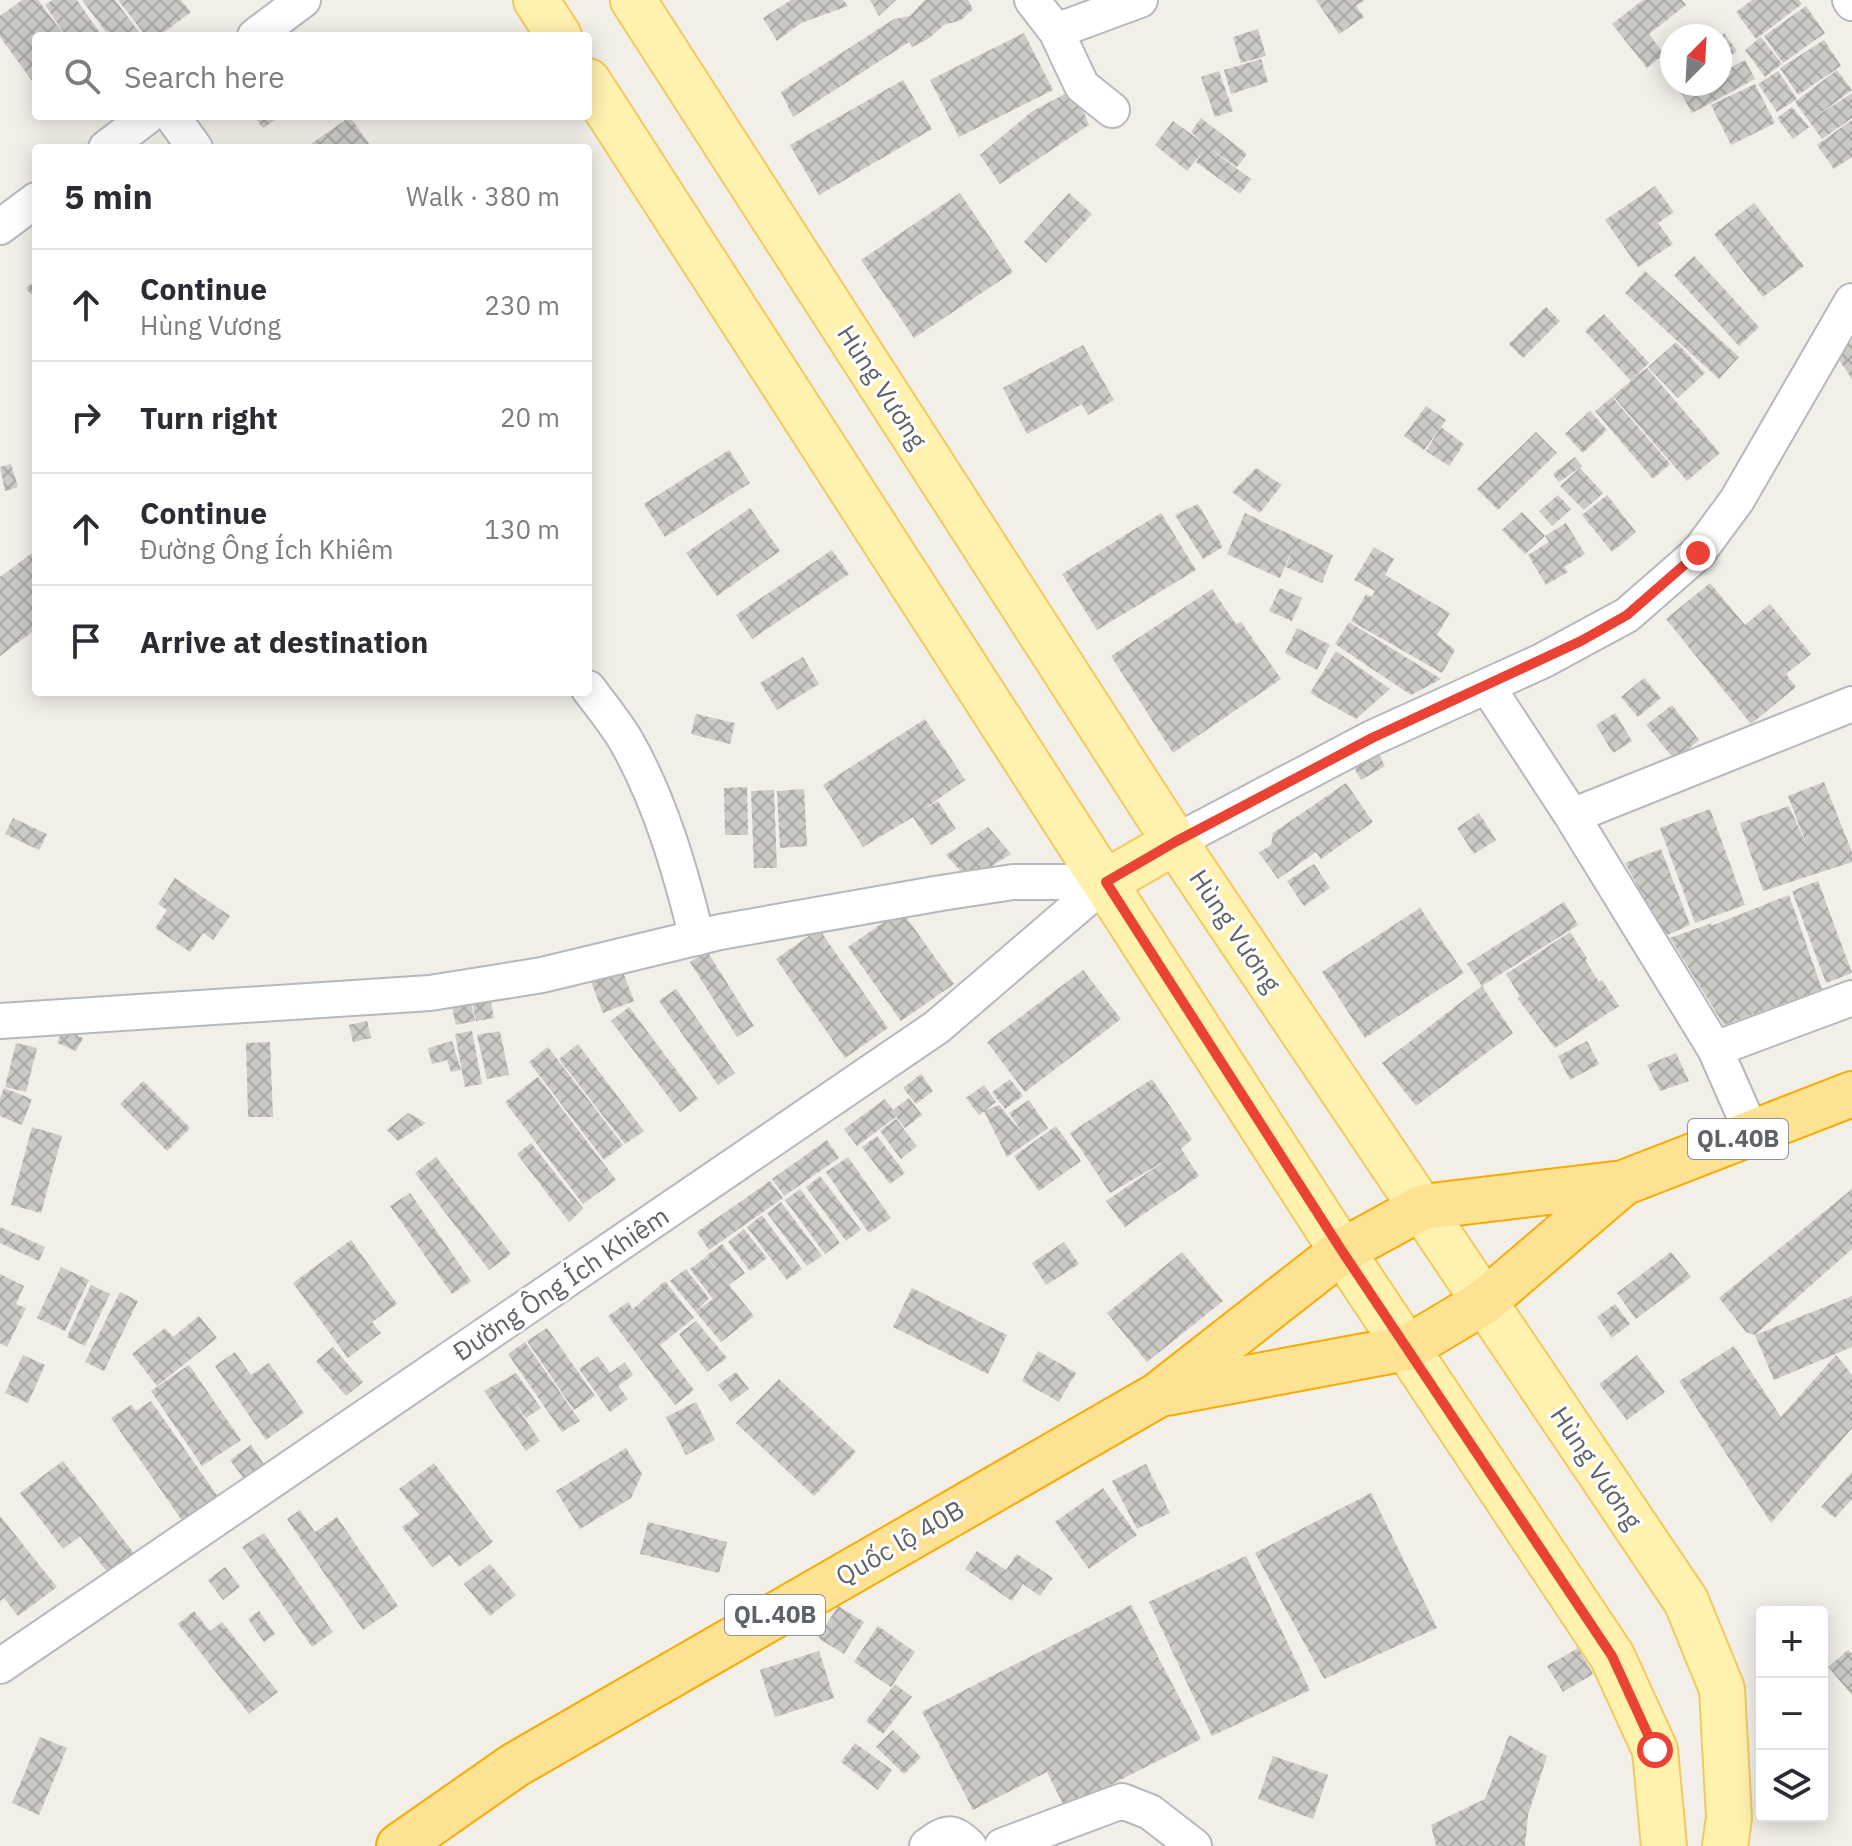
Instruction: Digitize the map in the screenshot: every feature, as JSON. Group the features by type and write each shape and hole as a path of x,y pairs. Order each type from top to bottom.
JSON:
{"highway":[{"name":"QL.40B","path":"1623,1183 1852,1094"},
{"path":"1158,1395 1342,1251 1423,1207 1623,1183"},
{"path":"1158,1395 1407,1348 1484,1302 1623,1183"},
{"name":"Quốc lộ 40B","path":"399,1846 515,1765 1158,1395"}],"main road":[{"path":"536,0 556,32"},
{"name":"Hùng Vương","path":"633,0 1175,842 1686,1601 1722,1689 1729,1818 1725,1846"},
{"path":"592,87 1342,1251 1612,1656 1655,1750 1664,1846"},
{"path":"1106,882 1175,842"}],"street":[{"path":"260,32 303,0"},
{"path":"1032,0 1056,31 1082,86 1112,110"},
{"path":"1056,31 1140,0"},
{"path":"111,144 143,120"},
{"path":"175,120 192,144"},
{"path":"0,227 32,203"},
{"path":"1175,842 1372,738 1568,648 1627,615 1698,553 1737,500 1852,301"},
{"path":"1487,686 1572,816 1715,1049 1752,1133"},
{"path":"592,694 624,738 655,802 680,867 697,938"},
{"path":"1572,816 1852,704"},
{"path":"0,1021 430,993 542,975 697,938 1013,882 1106,882"},
{"name":"Đường Ông Ích Khiêm","path":"0,1666 937,1027 1106,882"},
{"path":"1715,1049 1852,998"},
{"path":"1002,1846 1122,1801 1150,1812 1194,1846"},
{"path":"927,1846 950,1834 956,1834 969,1846"}],"building":[{"path":"22,0 38,0 62,32 32,32 32,81 0,37 0,16"},
{"path":"52,0 77,0 99,32 63,32 45,5"},
{"path":"82,0 115,0 139,32 106,32"},
{"path":"118,0 181,0 191,12 164,32 143,32"},
{"path":"791,0 843,0 848,6 801,23 777,41 763,18"},
{"path":"870,0 896,0 879,16"},
{"path":"925,0 968,0 973,9 961,20 944,25 928,39 912,47 909,42 793,117 781,92 894,19 910,16"},
{"path":"1316,0 1365,0 1356,6 1364,17 1339,34"},
{"path":"1643,0 1682,0 1686,5 1649,34 1660,49 1660,57 1647,68 1612,24"},
{"path":"1752,0 1799,0 1802,4 1756,39 1736,12"},
{"path":"1806,6 1825,33 1783,63 1764,36"},
{"path":"1258,29 1266,56 1241,63 1233,37"},
{"path":"1024,33 1053,90 959,137 930,80"},
{"path":"1761,37 1782,64 1765,77 1745,50"},
{"path":"1824,40 1841,66 1798,95 1780,68"},
{"path":"1261,59 1268,82 1231,94 1224,70"},
{"path":"1745,60 1755,79 1732,91 1732,67"},
{"path":"1837,70 1852,90 1814,118 1852,93 1852,118 1822,139 1795,102"},
{"path":"1219,71 1233,111 1215,117 1201,77"},
{"path":"1778,71 1797,99 1777,112 1758,84"},
{"path":"903,80 932,129 819,195 790,145"},
{"path":"1755,84 1775,123 1731,145 1711,105"},
{"path":"1074,89 1089,125 1000,184 980,155 1031,112"},
{"path":"1683,96 1724,96 1692,113"},
{"path":"1792,107 1809,127 1793,139 1777,118"},
{"path":"1201,118 1247,154 1237,167 1206,146 1251,179 1240,194 1196,162 1204,150 1187,171 1155,145 1173,121 1202,142 1191,132"},
{"path":"257,120 275,120 263,128"},
{"path":"346,120 352,120 369,144 311,144"},
{"path":"1852,120 1852,157 1834,169 1817,145"},
{"path":"1655,186 1674,212 1658,223 1673,244 1638,267 1605,220"},
{"path":"960,193 1013,272 914,338 861,260"},
{"path":"1069,193 1092,214 1046,263 1024,242"},
{"path":"1754,203 1804,266 1763,297 1714,234"},
{"path":"1694,256 1759,327 1739,346 1674,275"},
{"path":"1645,271 1739,357 1719,379 1625,293"},
{"path":"1546,307 1560,321 1523,358 1509,344"},
{"path":"1604,314 1649,363 1633,378 1647,368 1720,453 1687,481 1613,396 1631,381 1585,331"},
{"path":"1676,342 1705,373 1678,398 1648,367"},
{"path":"1852,342 1852,379 1835,354"},
{"path":"1083,345 1114,400 1088,415 1082,404 1027,434 1003,388"},
{"path":"1612,397 1670,464 1653,479 1595,411"},
{"path":"1426,406 1446,420 1424,450 1404,436"},
{"path":"1590,411 1607,430 1583,453 1565,434"},
{"path":"1441,427 1464,444 1449,466 1426,451"},
{"path":"1536,432 1557,453 1498,510 1477,489"},
{"path":"729,450 750,483 665,537 644,504"},
{"path":"1575,457 1582,466 1559,482 1553,474"},
{"path":"11,464 18,487 5,491 0,467"},
{"path":"1256,468 1282,485 1260,513 1232,492"},
{"path":"1580,468 1603,493 1584,510 1560,486"},
{"path":"1558,495 1571,509 1552,526 1539,511"},
{"path":"1607,495 1636,532 1612,552 1582,515"},
{"path":"1198,504 1223,547 1203,559 1175,515"},
{"path":"750,508 780,551 717,596 686,553"},
{"path":"1522,512 1545,536 1525,554 1502,530"},
{"path":"1161,513 1196,570 1097,630 1062,574"},
{"path":"1245,513 1333,555 1322,583 1286,567 1294,545 1280,578 1227,554"},
{"path":"1566,523 1585,554 1564,567 1568,572 1546,585 1528,555 1549,542 1545,536"},
{"path":"1374,547 1394,559 1385,575 1450,613 1437,635 1455,650 1442,673 1351,621 1366,594 1379,601 1372,597 1375,591 1354,580"},
{"path":"832,550 849,574 752,639 736,615"},
{"path":"32,553 32,632 0,656 0,577"},
{"path":"1710,583 1745,625 1770,604 1811,654 1786,674 1796,687 1751,724 1666,619"},
{"path":"1280,588 1302,598 1292,621 1269,611"},
{"path":"1212,589 1236,624 1241,622 1281,679 1173,753 1111,656"},
{"path":"1349,622 1441,679 1411,695 1335,644"},
{"path":"1297,628 1330,645 1317,670 1285,653"},
{"path":"1336,651 1390,689 1356,719 1310,693"},
{"path":"803,657 819,684 777,710 760,683"},
{"path":"1644,678 1661,698 1638,717 1621,697"},
{"path":"1672,705 1699,740 1675,760 1646,725"},
{"path":"1615,713 1632,741 1613,753 1596,725"},
{"path":"696,714 735,723 730,744 691,734"},
{"path":"925,719 965,780 923,810 938,801 956,829 931,845 913,817 863,847 823,785"},
{"path":"1375,747 1385,766 1361,780 1351,762"},
{"path":"1824,782 1852,852 1852,862 1763,891 1740,823 1789,806 1808,848 1788,796"},
{"path":"1346,783 1373,822 1321,859 1316,852 1278,879 1259,853 1271,845 1273,833"},
{"path":"747,787 748,835 725,835 724,788"},
{"path":"804,789 807,846 780,848 777,791"},
{"path":"774,790 777,868 754,868 751,791"},
{"path":"1710,809 1745,905 1695,923 1660,828"},
{"path":"1479,813 1496,840 1474,854 1457,828"},
{"path":"13,818 47,834 39,850 5,834"},
{"path":"988,827 1011,854 969,880 946,855"},
{"path":"1661,849 1690,925 1665,936 1625,863"},
{"path":"1314,864 1330,888 1304,906 1287,881"},
{"path":"175,878 230,916 213,940 203,933 190,952 155,928 167,910 158,904"},
{"path":"1818,881 1852,973 1826,983 1792,891"},
{"path":"1789,895 1822,989 1724,1025 1670,938 1712,923 1711,926"},
{"path":"1564,902 1578,925 1482,986 1467,964"},
{"path":"1420,908 1464,973 1365,1038 1322,972"},
{"path":"901,910 954,984 901,1021 848,947"},
{"path":"819,929 888,1028 845,1058 776,959"},
{"path":"1570,932 1599,982 1602,980 1619,1006 1555,1048 1517,998 1520,996 1506,974"},
{"path":"707,951 754,1026 737,1037 690,962"},
{"path":"484,967 494,1018 476,1021 466,971"},
{"path":"621,967 634,1001 603,1013 590,979"},
{"path":"1083,970 1121,1019 1025,1092 987,1042"},
{"path":"465,975 475,1021 456,1025 446,979"},
{"path":"1482,986 1513,1033 1416,1106 1382,1063"},
{"path":"676,989 735,1073 718,1085 659,1001"},
{"path":"629,1007 698,1099 680,1112 611,1021"},
{"path":"367,1021 371,1038 353,1042 349,1025"},
{"path":"63,1029 83,1038 76,1051 57,1043"},
{"path":"472,1031 482,1084 465,1087 455,1034"},
{"path":"500,1031 509,1075 487,1079 477,1035"},
{"path":"452,1041 461,1070 451,1072 447,1060 432,1064 428,1048"},
{"path":"1587,1041 1599,1064 1570,1080 1558,1056"},
{"path":"270,1042 273,1117 248,1117 246,1043"},
{"path":"16,1043 37,1048 26,1092 5,1087"},
{"path":"578,1044 644,1131 625,1144 559,1059"},
{"path":"548,1047 623,1145 604,1160 529,1062"},
{"path":"1676,1053 1689,1081 1660,1091 1647,1065"},
{"path":"921,1074 933,1091 916,1104 903,1088"},
{"path":"538,1077 616,1180 583,1204 505,1102"},
{"path":"1010,1079 1023,1096 1005,1109 992,1092"},
{"path":"1152,1079 1192,1139 1181,1149 1199,1176 1125,1227 1106,1201 1168,1159 1110,1193 1070,1133"},
{"path":"143,1081 190,1128 167,1151 120,1104"},
{"path":"984,1085 996,1102 979,1115 966,1098"},
{"path":"4,1088 32,1099 22,1125 0,1116 0,1099"},
{"path":"909,1098 922,1115 905,1128 896,1117 857,1146 844,1129 885,1099 893,1110"},
{"path":"1029,1100 1048,1128 1007,1157 984,1111 999,1105 1024,1135 1009,1113"},
{"path":"408,1113 426,1123 398,1141 387,1130"},
{"path":"896,1119 917,1146 901,1159 880,1131"},
{"path":"1056,1126 1081,1161 1039,1191 1014,1156"},
{"path":"32,1127 62,1136 41,1213 11,1205"},
{"path":"877,1136 905,1173 890,1184 862,1147"},
{"path":"827,1140 839,1158 784,1196 772,1179"},
{"path":"531,1143 583,1208 569,1222 517,1154"},
{"path":"436,1157 511,1254 489,1270 415,1173"},
{"path":"848,1157 891,1218 869,1233 826,1172"},
{"path":"820,1176 861,1230 846,1241 806,1187"},
{"path":"770,1181 783,1198 709,1250 697,1232"},
{"path":"800,1189 840,1243 825,1254 785,1200"},
{"path":"1852,1189 1852,1249 1755,1335 1746,1332 1719,1298"},
{"path":"410,1193 471,1281 452,1294 390,1206"},
{"path":"781,1202 822,1256 807,1266 767,1213"},
{"path":"762,1215 802,1269 787,1280 747,1227"},
{"path":"0,1227 45,1247 39,1261 0,1243"},
{"path":"744,1229 767,1258 750,1271 728,1242"},
{"path":"351,1240 397,1304 372,1322 381,1333 348,1358 293,1283"},
{"path":"1064,1242 1079,1264 1046,1285 1032,1263"},
{"path":"722,1244 745,1273 729,1285 706,1256"},
{"path":"1182,1252 1223,1301 1147,1362 1107,1313"},
{"path":"1671,1252 1691,1277 1636,1319 1617,1293"},
{"path":"706,1257 754,1316 721,1342 670,1281 686,1269 709,1298 697,1311 713,1299 690,1269"},
{"path":"61,1267 89,1280 65,1331 37,1318"},
{"path":"0,1274 24,1286 16,1304 26,1308 7,1347 0,1343"},
{"path":"665,1281 694,1318 660,1345 694,1390 675,1405 608,1316 628,1302 633,1309"},
{"path":"91,1285 110,1294 85,1346 67,1337"},
{"path":"912,1288 1007,1335 988,1374 893,1327"},
{"path":"120,1292 138,1301 104,1371 85,1362"},
{"path":"1852,1296 1852,1347 1774,1380 1755,1335"},
{"path":"1615,1304 1630,1324 1612,1338 1597,1317"},
{"path":"199,1316 217,1338 157,1386 132,1354 165,1328 173,1337"},
{"path":"696,1321 727,1358 707,1372 679,1334"},
{"path":"547,1328 595,1396 574,1410 527,1341"},
{"path":"525,1342 580,1421 562,1432 508,1354"},
{"path":"1734,1346 1781,1417 1836,1355 1852,1375 1852,1428 1771,1523 1679,1381"},
{"path":"333,1347 363,1382 346,1396 316,1361"},
{"path":"1038,1351 1076,1373 1059,1402 1022,1381"},
{"path":"235,1352 251,1375 269,1363 304,1413 266,1440 215,1366"},
{"path":"23,1355 45,1365 28,1403 5,1393"},
{"path":"1637,1355 1665,1392 1627,1420 1599,1384"},
{"path":"598,1356 610,1373 625,1362 633,1375 618,1386 628,1399 610,1412 579,1369"},
{"path":"189,1365 241,1440 202,1466 151,1391"},
{"path":"736,1372 749,1389 731,1402 718,1385"},
{"path":"516,1373 541,1408 526,1418 510,1397 540,1441 526,1451 484,1391"},
{"path":"779,1379 856,1452 814,1496 736,1423"},
{"path":"151,1401 221,1501 185,1525 111,1418 131,1405 136,1411"},
{"path":"696,1402 715,1440 686,1455 666,1417"},
{"path":"251,1445 268,1470 248,1484 230,1460"},
{"path":"626,1448 642,1474 631,1498 580,1529 556,1491"},
{"path":"63,1461 136,1556 110,1576 80,1536 63,1549 20,1493"},
{"path":"434,1463 493,1542 459,1567 450,1555 432,1567 402,1527 419,1515 399,1489"},
{"path":"1146,1464 1170,1513 1137,1529 1112,1481"},
{"path":"1852,1472 1852,1499 1835,1518 1821,1507"},
{"path":"1103,1488 1137,1535 1089,1569 1055,1522"},
{"path":"1371,1493 1437,1628 1324,1679 1255,1553"},
{"path":"300,1510 315,1532 337,1517 398,1606 363,1630 287,1519"},
{"path":"0,1516 57,1587 18,1616 4,1598 0,1601"},
{"path":"648,1522 727,1542 719,1573 640,1554"},
{"path":"264,1533 333,1632 312,1647 242,1547"},
{"path":"977,1551 1006,1570 1017,1554 1053,1578 1040,1596 1023,1584 1012,1601 965,1569"},
{"path":"1246,1556 1310,1690 1212,1736 1149,1602"},
{"path":"490,1564 516,1595 490,1616 464,1584"},
{"path":"225,1567 240,1587 223,1600 208,1580"},
{"path":"1131,1605 1201,1739 1065,1808 1047,1772 973,1810 922,1712"},
{"path":"838,1606 864,1622 844,1654 818,1638"},
{"path":"194,1611 210,1631 222,1622 278,1692 249,1714 178,1624"},
{"path":"259,1611 275,1634 264,1642 248,1619"},
{"path":"878,1626 915,1652 891,1687 854,1662"},
{"path":"1578,1648 1593,1674 1563,1692 1547,1666"},
{"path":"1848,1650 1852,1654 1852,1695 1828,1667"},
{"path":"819,1651 834,1698 775,1717 760,1670"},
{"path":"895,1684 912,1697 883,1734 866,1721"},
{"path":"893,1730 921,1757 904,1774 876,1747"},
{"path":"1509,1735 1547,1756 1528,1815 1525,1846 1436,1846 1431,1825 1485,1799"},
{"path":"40,1737 67,1748 39,1815 12,1803"},
{"path":"855,1743 892,1770 878,1790 841,1762"},
{"path":"1273,1756 1328,1775 1313,1819 1258,1799"}],"route":[{"path":"1655,1750 1612,1656 1342,1251 1106,882 1372,738 1581,641 1627,615 1698,553"}]}
